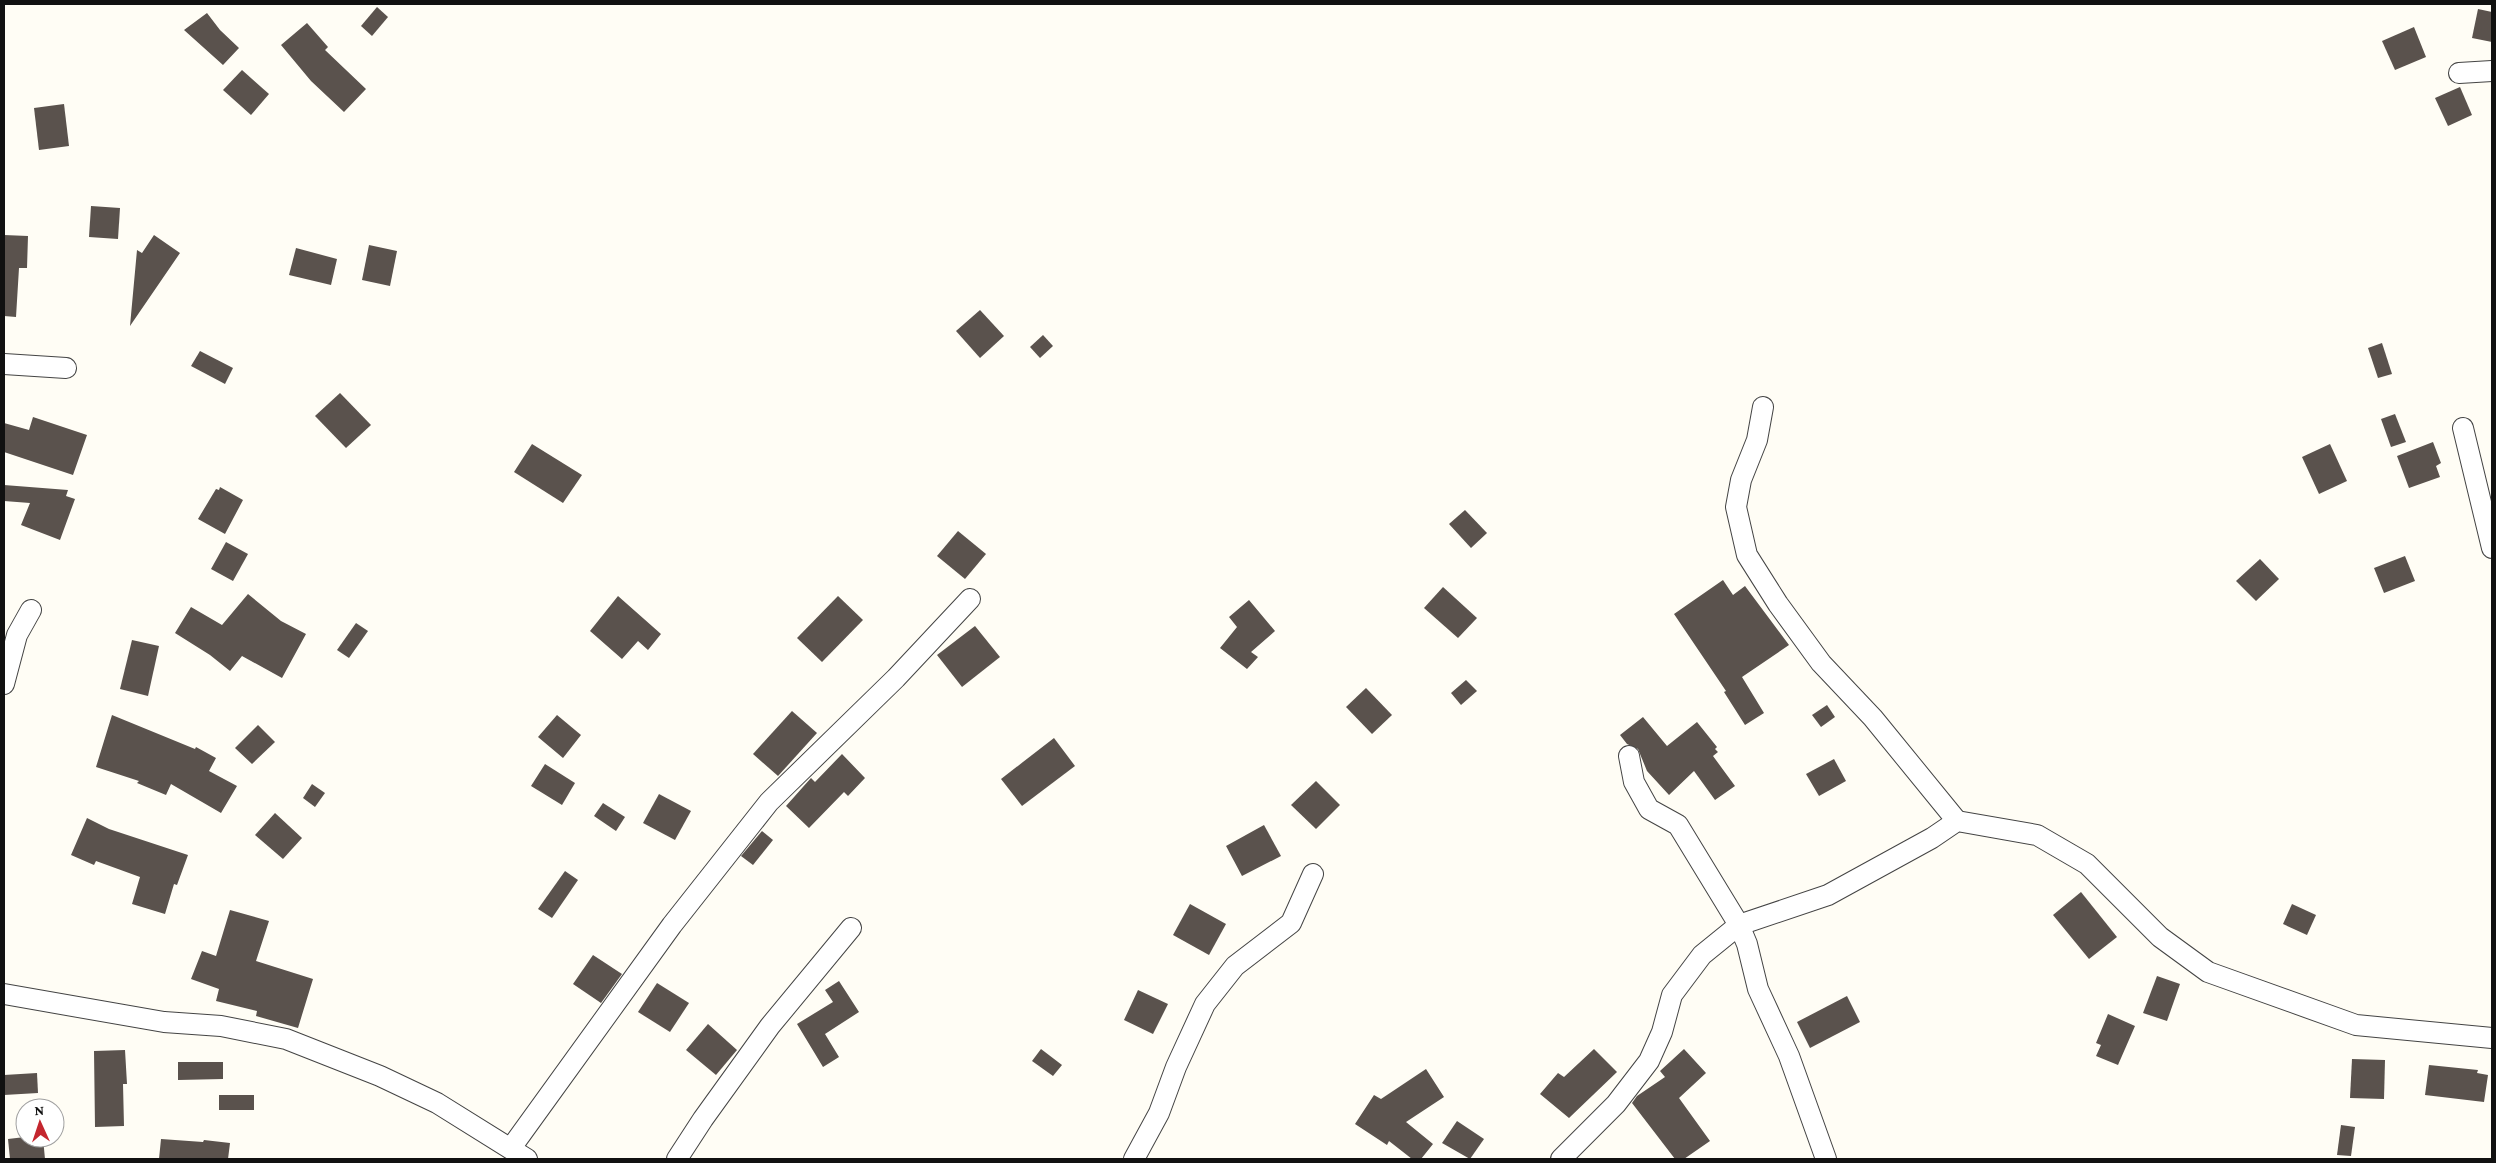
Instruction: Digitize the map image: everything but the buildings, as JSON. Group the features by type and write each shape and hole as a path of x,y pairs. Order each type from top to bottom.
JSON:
{"street":[{"path":"2459,74 2492,71"},
{"path":"4,364 66,368"},
{"path":"1763,406 1757,440 1741,480 1736,508 1747,554 1778,604 1821,663 1873,718 1957,821 2036,835 2086,864 2160,938 2208,972 2356,1025 2492,1038"},
{"path":"2463,428 2492,548"},
{"path":"511,1148 672,924 769,802 896,678 970,599"},
{"path":"4,684 17,635 31,610"},
{"path":"1629,756 1634,782 1649,809 1678,826 1739,925 1747,944 1758,989 1789,1056 1826,1159"},
{"path":"1561,1159 1616,1104 1649,1061 1662,1032 1672,995 1702,955 1739,925 1828,895 1932,838 1957,821"},
{"path":"1134,1159 1160,1113 1176,1067 1205,1004 1235,966 1290,923 1313,874"},
{"path":"677,1159 703,1119 770,1026 851,928"},
{"path":"4,994 164,1022 221,1026 286,1039 380,1076 436,1103 527,1159"}]}
